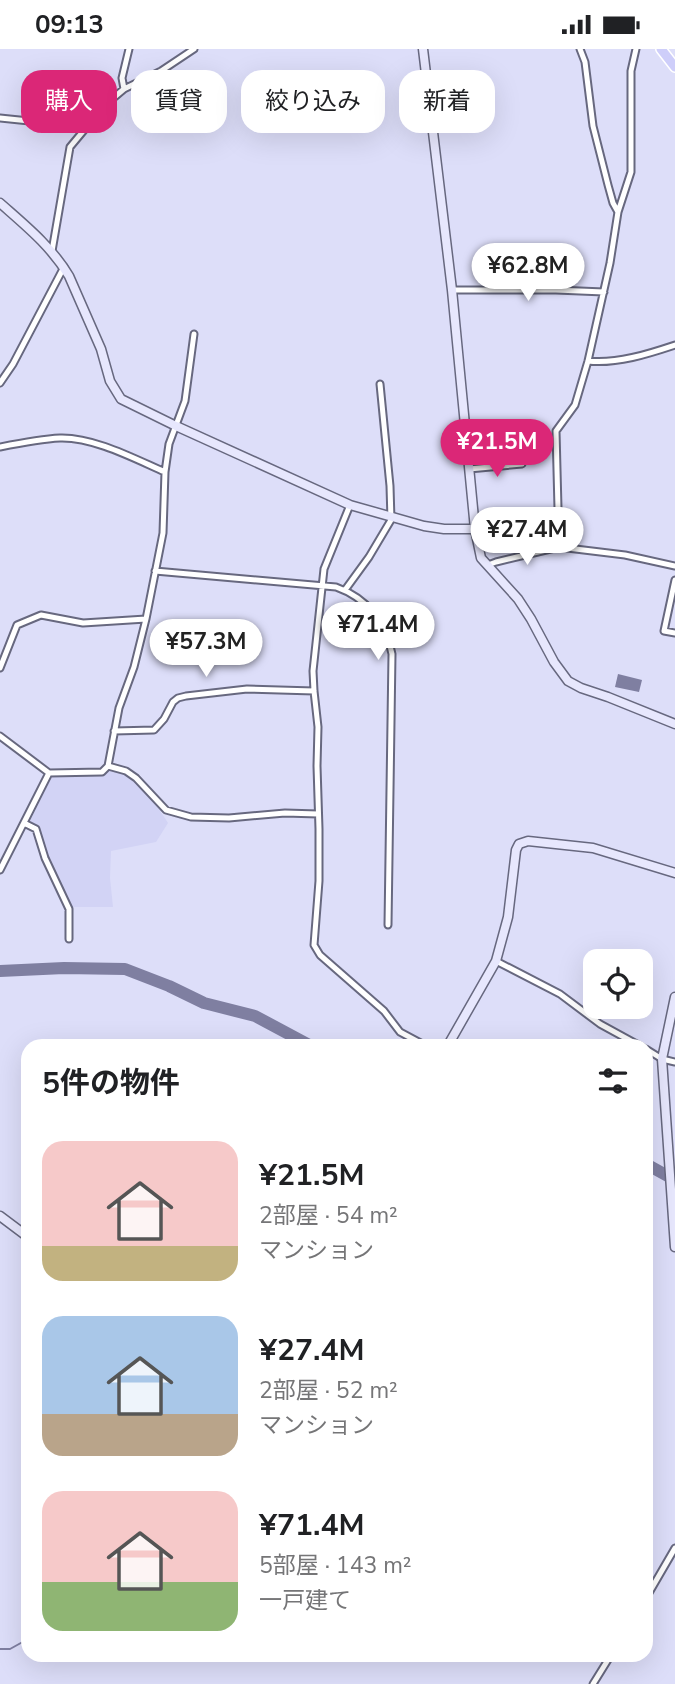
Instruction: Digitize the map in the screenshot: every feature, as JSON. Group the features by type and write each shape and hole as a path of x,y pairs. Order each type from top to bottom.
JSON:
{"main road":[{"path":"668,53 675,67"}],"street":[{"path":"124,89 122,78 129,49"},
{"path":"423,49 452,290 475,530 481,558 518,599 568,681 675,724"},
{"path":"580,49 585,62 593,126 613,203 618,212"},
{"path":"559,547 556,431 575,405 588,361 618,212 631,172 631,71 636,49"},
{"path":"117,95 192,50"},
{"path":"0,118 21,120"},
{"path":"52,251 70,147 82,133"},
{"path":"0,203 37,235 64,267 101,349 110,381 121,399 351,505 434,528 475,530"},
{"path":"0,383 13,364 64,267"},
{"path":"452,290 604,292"},
{"path":"0,736 48,773 102,772 108,766 119,708 134,667 146,619 163,533 165,472 169,445 185,401 194,334"},
{"path":"588,361 640,356 675,345"},
{"path":"345,590 391,520 380,384"},
{"path":"0,446 63,438 104,446 165,472"},
{"path":"469,469 522,464"},
{"path":"351,505 324,569 313,671 318,727 319,881 314,945 320,955 384,1011 400,1032 413,1039"},
{"path":"488,565 559,547 625,555 675,566"},
{"path":"155,571 323,585 345,590 362,600 378,617 387,635 391,655 388,925"},
{"path":"675,580 664,631 675,633"},
{"path":"1,663 17,625 41,615 83,623 146,619"},
{"path":"114,731 154,730 160,725 173,702 178,698 196,694 247,689 314,691"},
{"path":"108,766 125,771 136,778 166,810 191,817 318,814"},
{"path":"0,870 48,773"},
{"path":"24,823 36,829 45,858 69,909 69,939"},
{"path":"452,1039 496,961 508,917 516,851 523,842 593,848 675,873"},
{"path":"496,961 560,994 600,1024 628,1039"},
{"path":"675,997 662,1059 675,1247"},
{"path":"653,1054 675,1062"},
{"path":"0,1216 21,1232"},
{"path":"653,1586 675,1548"},
{"path":"593,1684 607,1662"}],"shaded area":[{"path":"618,674 642,680 639,692 615,687"},
{"path":"108,770 124,774 135,781 155,803 168,823 156,842 111,851 113,907 72,907 48,858 38,826 28,821 50,775 104,775"}],"waterway":[{"path":"0,971 125,969 204,1003 255,1016 298,1039"},
{"path":"653,1168 675,1180"},
{"path":"0,1649 10,1649 21,1643"}]}
